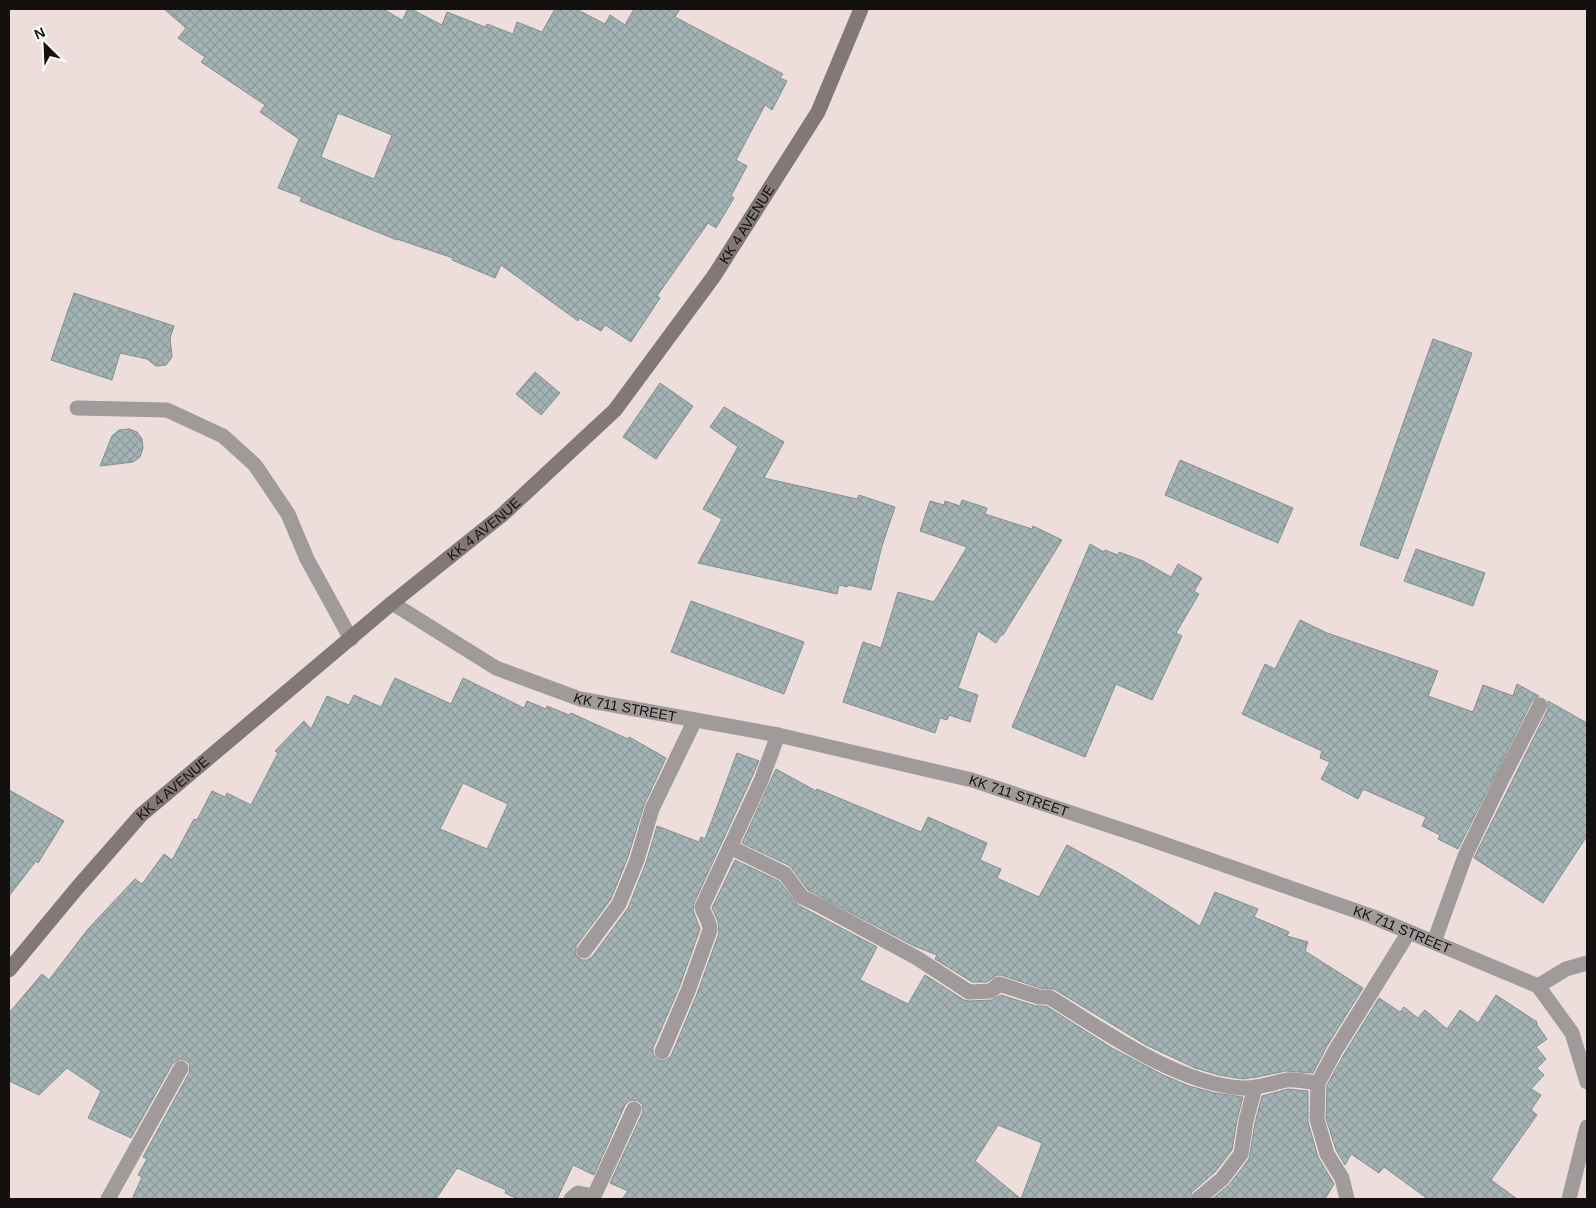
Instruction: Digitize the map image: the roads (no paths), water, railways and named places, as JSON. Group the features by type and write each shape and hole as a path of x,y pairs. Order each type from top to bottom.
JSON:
{"main road":[{"name":"KK 4 AVENUE","path":"9,970 141,815 392,603 502,515 615,410 714,276 818,112 861,9"}],"street":[{"path":"77,408 167,410 223,436 255,465 288,514 306,559 351,638"},
{"name":"KK 711 STREET","path":"392,603 496,668 580,699 778,735 972,780 1362,913 1538,986"},
{"path":"1434,942 1465,856 1540,705"},
{"path":"584,951 619,904 637,860 652,809 695,720"},
{"path":"662,1052 688,991 710,930 710,922 702,907 761,781 778,735"},
{"path":"730,847 784,874 802,897 917,958 969,992 991,990 999,984 1039,997 1050,997 1164,1065 1208,1083 1244,1089 1273,1085 1289,1080 1318,1084"},
{"path":"1348,1199 1342,1178 1328,1154 1317,1119 1318,1084 1335,1051 1409,932"},
{"path":"1587,963 1566,969 1538,986 1572,1033 1587,1082"},
{"path":"1572,1033 1587,1039"},
{"path":"108,1199 181,1068"},
{"path":"1198,1199 1222,1179 1241,1154 1246,1120 1255,1087"},
{"path":"571,1199 578,1193 594,1196 634,1110"},
{"path":"1569,1199 1587,1127"}]}
